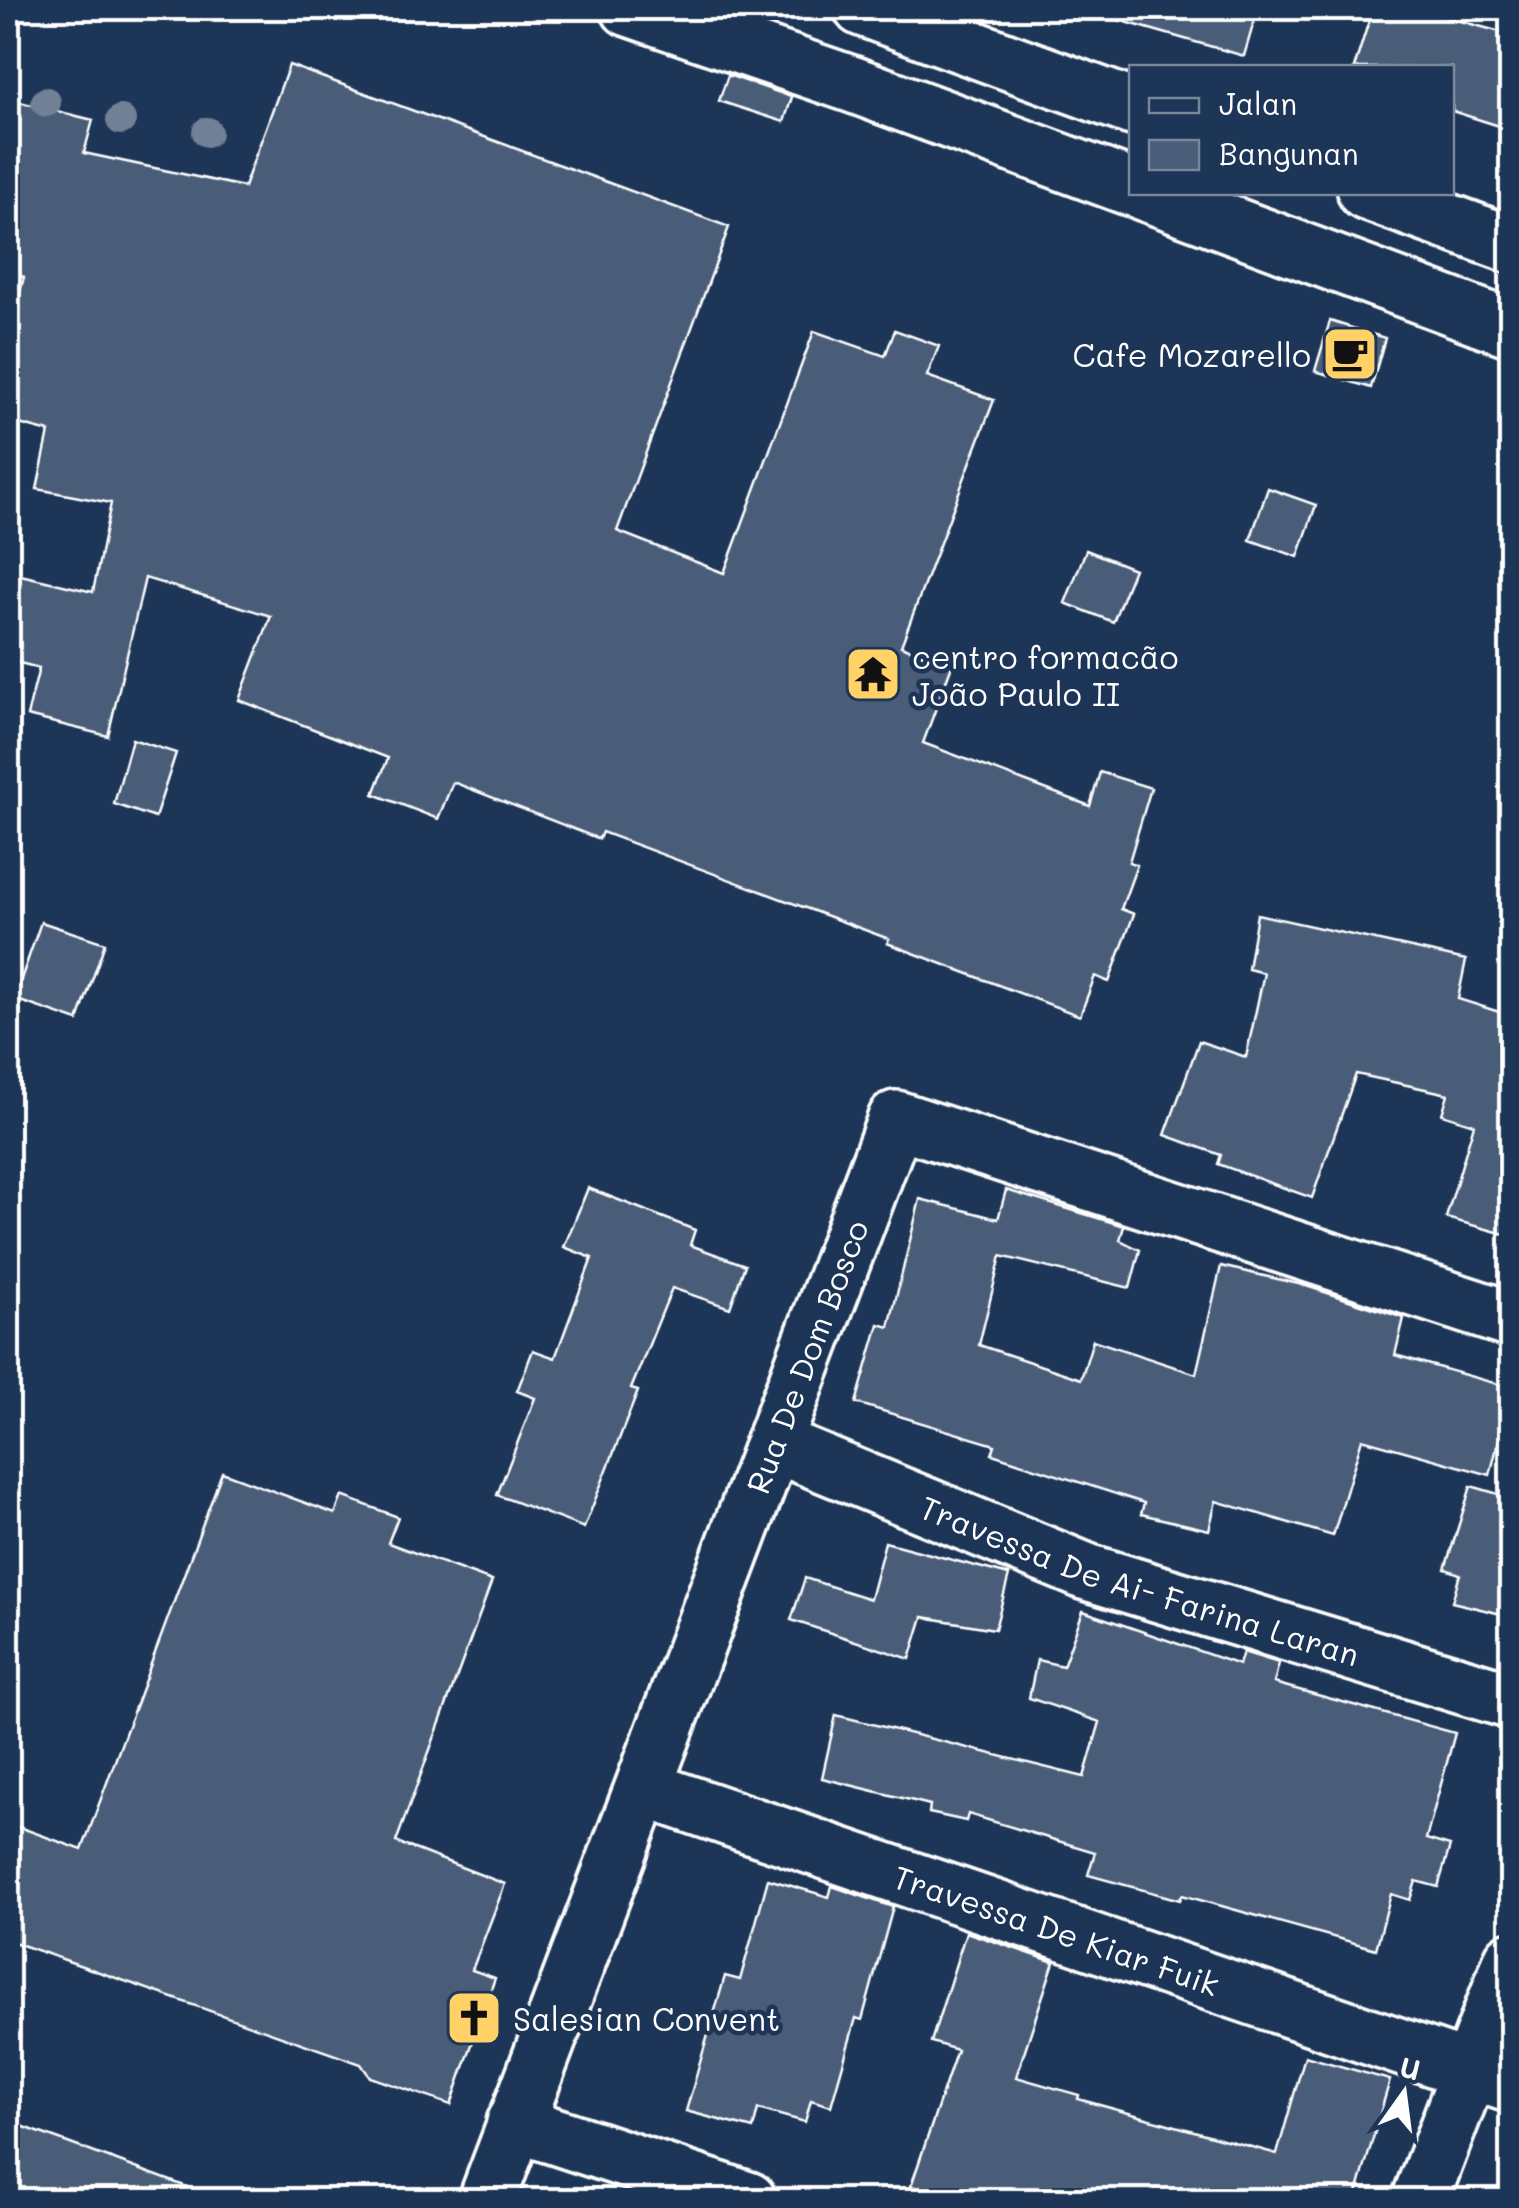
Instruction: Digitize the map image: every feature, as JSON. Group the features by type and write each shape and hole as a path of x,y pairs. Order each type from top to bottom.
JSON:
{"street":[{"path":"630,8 1129,187"},
{"path":"862,8 1129,105"},
{"path":"1151,195 1512,329"},
{"path":"1374,195 1512,245"},
{"name":"Rua De Dom Bosco","path":"487,2200 896,1120 1512,1320"},
{"name":"Travessa De Ai- Farina Laran","path":"775,1444 1087,1572 1512,1701"},
{"name":"Travessa De Kiar Fuik","path":"644,1789 1491,2077"},
{"path":"1420,2200 1491,2077 1512,1960"},
{"path":"515,2123 748,2200"}],"building":[{"path":"1117,8 1258,8 1244,56 1115,19"},
{"path":"1373,8 1412,8 1512,35 1512,130 1454,112 1454,65 1355,65"},
{"path":"289,65 729,227 617,531 724,573 814,331 885,356 895,330 939,346 927,376 994,400 901,646 952,665 923,743 1090,806 1100,772 1151,788 1129,862 1137,865 1121,909 1134,914 1109,982 1095,976 1080,1016 887,943 889,939 602,832 599,839 453,782 438,819 374,794 388,758 239,700 271,616 145,578 108,736 27,716 39,668 8,660 8,572 93,592 111,503 37,489 49,432 8,421 8,337 24,277 8,273 8,99 93,120 84,153 244,187"},
{"path":"728,75 792,97 784,122 719,101"},
{"name":"Cafe Mozarello","path":"1330,321 1385,338 1371,388 1315,371"},
{"path":"1268,488 1316,505 1298,557 1250,540"},
{"path":"1086,550 1134,569 1113,622 1065,603"},
{"path":"132,739 176,753 155,818 114,804"},
{"path":"1257,914 1466,960 1458,999 1512,1016 1512,1236 1446,1218 1474,1124 1442,1114 1448,1094 1356,1074 1312,1198 1218,1164 1221,1155 1165,1135 1199,1041 1246,1057 1264,973 1248,969"},
{"path":"41,922 105,943 78,1021 14,999"},
{"path":"588,1188 695,1230 690,1245 745,1265 730,1308 672,1288 631,1389 638,1391 584,1528 497,1495 535,1398 517,1391 533,1350 555,1358 592,1258 564,1247"},
{"path":"1006,1190 1124,1226 1120,1240 1140,1250 1130,1288 1001,1256 979,1345 1081,1379 1093,1340 1196,1374 1221,1266 1303,1285 1404,1318 1395,1355 1512,1388 1490,1475 1362,1439 1333,1536 1216,1501 1209,1530 1141,1514 1144,1503 992,1454 995,1445 856,1403 879,1324 889,1327 920,1199 998,1219"},
{"path":"222,1472 335,1514 342,1496 398,1517 388,1543 492,1581 396,1842 505,1884 472,1970 495,1978 451,2105 370,2077 361,2064 8,1940 8,1823 82,1850"},
{"path":"1471,1486 1512,1498 1512,1590 1505,1615 1452,1602 1460,1574 1445,1569"},
{"path":"885,1542 1009,1575 995,1629 923,1617 910,1659 791,1620 805,1578 870,1599"},
{"path":"1083,1611 1239,1665 1243,1652 1279,1663 1274,1683 1455,1733 1426,1839 1450,1846 1438,1887 1416,1881 1410,1900 1391,1894 1376,1949 1182,1895 1180,1900 1088,1875 1095,1852 968,1814 966,1821 929,1813 930,1805 822,1778 836,1715 1084,1777 1100,1722 1029,1698 1037,1660 1063,1666"},
{"path":"768,1879 829,1897 832,1886 893,1907 862,2020 856,2018 831,2106 811,2100 805,2122 758,2109 753,2129 686,2111 725,1976 740,1980"},
{"path":"966,1932 1054,1962 1016,2077 1079,2095 1078,2099 1277,2154 1305,2056 1390,2080 1355,2200 953,2200 911,2186 957,2050 931,2042"},
{"path":"8,2121 212,2196 211,2200 8,2200"}],"place":[{"name":"Cafe Mozarello","path":"1350,354"},
{"name":"centro formacão João Paulo II","path":"873,674"},
{"name":"Salesian Convent","path":"474,2018"}]}
